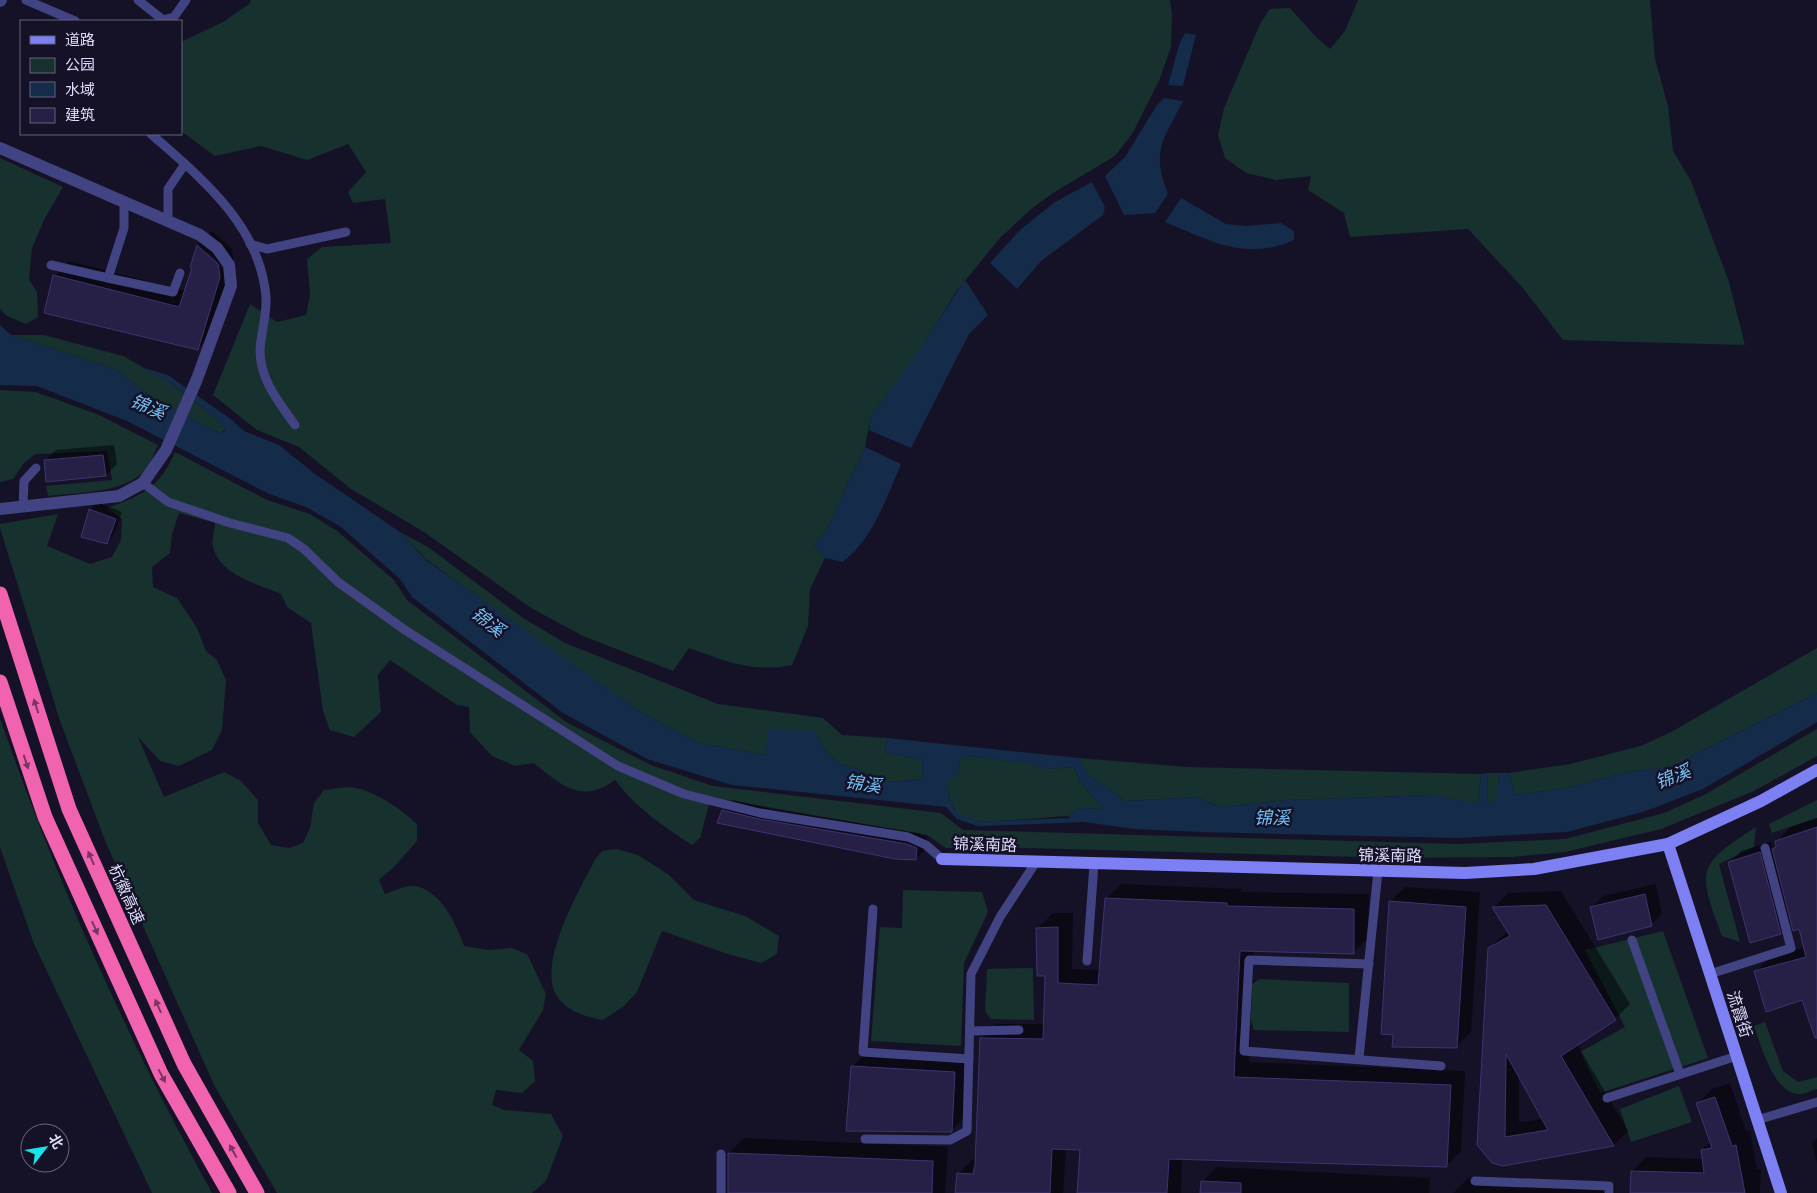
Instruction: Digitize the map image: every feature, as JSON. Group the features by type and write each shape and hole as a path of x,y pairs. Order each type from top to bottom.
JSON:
{"highway":[{"name":"杭徽高速","path":"0,594 69,809 184,1064 257,1193"},
{"path":"0,682 45,817 161,1074 229,1193"}],"street":[{"path":"0,148 200,235 217,248 229,265 231,286 197,379 166,450 143,483 119,496 0,509"},
{"name":"锦溪南路","path":"942,860 1465,873 1534,869 1668,844 1761,801 1817,770"},
{"name":"流霞街","path":"1668,844 1781,1193"}],"lane":[{"path":"26,0 73,20"},
{"path":"138,0 163,20 174,17 186,0"},
{"path":"152,135 206,182 238,220 250,244 263,281 266,298 260,350 262,371 268,387 295,425"},
{"path":"168,222 166,202 168,189 185,164"},
{"path":"108,278 124,228 124,203"},
{"path":"250,244 267,249 346,232"},
{"path":"51,265 173,292 180,273"},
{"path":"23,507 24,481 36,468"},
{"path":"143,483 168,502 230,523 288,538 304,549 338,582 405,630 618,766 684,794 760,813 908,837 926,845 942,860"},
{"path":"1710,974 1791,948 1765,848"},
{"path":"865,1139 950,1140 967,1131 972,974 1000,917 1036,862"},
{"path":"1087,961 1094,864"},
{"path":"1359,1058 1378,871"},
{"path":"873,909 863,1052 969,1059"},
{"path":"1632,940 1680,1074"},
{"path":"1369,964 1249,960 1246,971 1244,1050 1441,1066"},
{"path":"970,1031 1019,1030"},
{"path":"1607,1098 1736,1056"},
{"path":"1757,1120 1817,1102"},
{"path":"720,1193 721,1154"},
{"path":"1475,1181 1609,1186 1609,1193"}],"green space":[{"path":"251,0 1170,0 1172,14 1171,47 1159,81 1132,134 1115,156 1053,193 1031,209 1000,238 956,292 918,353 871,416 865,447 827,529 814,545 825,558 810,589 808,626 792,665 764,668 751,667 689,648 673,671 583,636 531,608 424,532 351,489 299,447 257,430 213,395 250,304 277,322 306,315 310,295 307,259 322,247 391,243 385,199 353,203 348,192 366,172 348,144 307,160 261,146 215,156 182,132 182,42 223,22 249,4"},
{"path":"1358,0 1650,0 1655,59 1668,106 1673,151 1691,181 1729,282 1745,345 1563,340 1522,287 1468,229 1350,237 1344,213 1308,190 1311,176 1276,180 1246,173 1225,158 1218,135 1224,108 1260,24 1270,9 1290,8 1316,37 1330,49 1345,31"},
{"path":"0,158 63,187 44,220 32,248 29,280 37,292 38,317 26,324 7,316 0,309"},
{"path":"11,335 44,335 123,356 169,382 220,422 226,430 219,433 151,397 119,371"},
{"path":"0,390 36,392 99,415 158,445 150,463 142,473 131,481 104,490 48,496 46,486 112,480 107,451 35,454 24,463 13,479 0,482"},
{"path":"175,452 267,500 310,514 337,531 394,580 407,600 566,722 651,765 713,786 941,813 963,830 1459,844 1565,839 1664,813 1706,794 1817,729 1817,756 1754,791 1661,829 1565,852 1512,857 1396,858 992,847 946,848 927,835 711,797 700,838 692,845 641,808 615,780 592,791 581,791 562,784 534,763 515,766 492,756 470,732 469,707 457,705 390,660 378,675 381,712 354,737 330,730 323,711 311,623 287,607 281,594 231,572 223,565 213,547 215,523 179,513 172,534 170,553 152,567 153,587 177,598 197,628 206,651 217,660 226,680 222,730 212,750 179,766 160,761 138,737 164,797 224,772 241,781 258,800 258,823 271,845 289,848 303,843 310,828 314,803 324,790 352,787 365,790 381,798 417,824 417,841 395,866 379,880 385,894 399,888 414,886 432,894 446,909 457,928 464,946 488,950 512,948 527,954 546,994 543,1010 519,1050 533,1061 535,1081 522,1093 496,1090 492,1105 504,1110 551,1114 563,1136 546,1181 532,1193 277,1193 214,1085 106,843 60,721 0,528 0,524 58,514 47,546 90,564 112,557 121,540 122,519 107,508 140,494 156,483 163,475"},
{"path":"400,532 428,547 523,618 565,643 718,704 823,718 842,735 887,738 885,752 922,760 923,779 888,782 853,767 840,764 828,754 814,731 766,755 699,743 642,713 528,634 426,559"},
{"path":"1817,648 1817,693 1670,767 1628,772 1562,789 1515,795 1509,773 1570,764 1641,746 1673,731"},
{"path":"0,718 45,839 96,960 152,1079 212,1193 152,1193 34,944 0,847"},
{"path":"970,756 1033,764 1047,769 1074,767 1080,782 1103,809 1080,808 1067,816 969,821 963,818 952,805 947,782 958,774 960,759"},
{"path":"1079,758 1187,767 1481,774 1478,805 1434,795 1288,800 1220,807 1196,797 1126,801 1087,774"},
{"path":"1488,773 1499,773 1498,801 1487,803"},
{"path":"1817,800 1817,818 1772,833 1769,824"},
{"path":"1756,827 1754,847 1719,864 1740,942 1722,936 1709,897 1706,883 1707,871 1712,861 1722,851"},
{"path":"617,849 638,855 669,875 694,900 745,916 779,936 777,954 761,963 728,954 662,931 637,992 624,1006 603,1020 573,1011 559,999 553,985 552,968 555,948 571,907 596,858 602,851"},
{"path":"903,890 982,892 988,912 964,963 961,1046 871,1041 880,927 902,928"},
{"path":"1663,931 1708,1058 1600,1093 1580,1052 1625,1027 1585,950"},
{"path":"1033,968 1034,1020 991,1019 985,1011 987,969"},
{"path":"1259,979 1349,983 1349,1032 1254,1030 1250,1019 1251,985"},
{"path":"1765,1022 1783,1071 1798,1082 1817,1077 1817,1089 1798,1094 1789,1091 1775,1077 1764,1055 1754,1026"},
{"path":"1679,1086 1692,1122 1631,1142 1620,1109"}],"water":[{"path":"1185,33 1196,35 1183,86 1168,85 1179,45"},
{"path":"1164,98 1183,101 1165,136 1160,156 1160,167 1168,194 1155,213 1124,215 1105,176 1125,157 1157,105"},
{"path":"1092,182 1105,207 1103,215 1041,261 1017,289 990,263 1021,229 1055,202"},
{"path":"1181,198 1226,224 1247,226 1281,223 1294,231 1294,240 1260,249 1244,249 1212,241 1165,222"},
{"path":"965,280 988,315 969,334 911,448 869,430 871,416 917,353"},
{"path":"0,325 11,335 119,371 151,397 219,433 226,431 220,422 169,382 140,367 168,375 232,420 244,431 279,445 315,474 400,532 426,560 642,713 699,743 765,755 768,729 814,731 828,754 840,764 853,767 888,782 923,779 922,760 885,752 887,738 1079,758 1087,774 1126,801 1196,797 1220,807 1288,800 1434,795 1478,804 1481,774 1488,773 1487,803 1497,801 1499,773 1509,773 1515,795 1562,789 1628,772 1670,767 1817,693 1817,722 1703,789 1646,811 1567,832 1458,838 1134,829 1077,821 1067,816 1080,808 1103,809 1080,782 1074,767 1047,769 1032,764 970,756 960,759 958,774 947,783 949,797 953,806 959,814 970,822 957,819 946,807 732,785 647,759 563,713 412,597 400,579 341,527 306,507 267,493 127,421 37,386 0,385"},
{"path":"865,447 901,464 878,517 863,541 843,562 825,558 814,545 827,529"}],"building":[{"path":"197,245 218,264 220,277 198,350 44,313 53,275 179,307 192,268 190,267"},
{"path":"103,455 106,476 46,482 44,460"},
{"path":"89,509 116,519 107,544 81,537"},
{"path":"722,810 759,819 907,844 917,848 916,860 895,859 717,823"},
{"path":"1817,827 1817,1038 1815,1038 1802,1000 1766,1012 1754,971 1806,957 1799,929 1793,931 1772,849 1776,847 1775,841"},
{"path":"1760,852 1781,934 1750,943 1728,862"},
{"path":"1645,894 1652,926 1598,940 1590,907"},
{"path":"1105,898 1227,903 1227,906 1354,909 1354,954 1240,951 1234,1077 1451,1085 1447,1167 1169,1159 1167,1193 1077,1193 1080,1150 1052,1149 1050,1193 955,1193 957,1173 973,1174 975,1165 980,1038 1043,1039 1045,976 1037,976 1036,928 1058,927 1058,983 1098,985"},
{"path":"1389,901 1466,907 1457,1048 1392,1047 1393,1035 1381,1034"},
{"path":"1546,905 1616,1020 1561,1056 1614,1146 1503,1166 1492,1163 1477,1145 1488,948 1510,936 1492,907","holes":["1506,1054 1548,1130 1505,1137"]},
{"path":"851,1066 955,1072 952,1132 846,1131"},
{"path":"1715,1097 1732,1146 1736,1145 1745,1193 1630,1193 1631,1171 1704,1173 1701,1150 1712,1148 1696,1103"},
{"path":"728,1153 933,1161 932,1193 728,1193"},
{"path":"1201,1181 1241,1183 1241,1193 1200,1193"}],"waterway":[{"name":"锦溪","path":"961,818 979,824 1080,820"}]}
